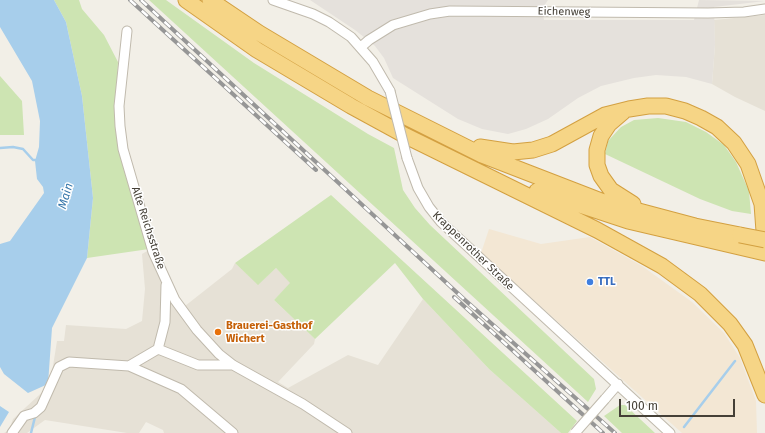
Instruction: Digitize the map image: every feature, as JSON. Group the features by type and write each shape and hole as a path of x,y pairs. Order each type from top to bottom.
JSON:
{"highway":[{"path":"186,0 257,50 304,80 406,136 635,250 662,266 700,294 726,319 745,345 765,395"},
{"path":"210,0 258,33 331,77 368,98 482,155 601,201 657,216 741,242 765,253"},
{"path":"436,132 485,149 512,152 533,150 552,144 605,115 629,109 648,106 666,106 685,111 701,118 717,128 734,143 748,164 758,190 764,223 765,245"},
{"path":"629,109 609,124 601,136 597,150 597,165 604,182 611,190 623,199 657,216"},
{"path":"468,166 573,204 628,221 741,242 765,240"}],"street":[{"name":"Krappenrother Straße","path":"272,0 329,22 351,37 361,47 374,62 390,91 407,158 418,188 429,207 441,222 670,433"},
{"name":"Eichenweg","path":"361,47 369,40 393,25 410,18 450,11 708,13 744,12 765,9"},
{"name":"Alte Reichsstraße","path":"127,31 119,106 121,134 153,252 166,283 183,312 206,341 233,365 303,404 347,433"},
{"path":"129,366 158,349 165,322 166,283"},
{"path":"158,349 198,364 233,365"},
{"path":"12,433 24,416 41,407 59,367 69,362 129,366 180,389 233,433"},
{"path":"575,433 618,384"}],"shaded area":[{"path":"310,0 548,0 542,9 544,20 694,20 699,0 765,1 714,7 715,45 712,84 686,77 656,75 634,78 601,86 578,98 548,119 526,129 508,134 482,129 458,119 393,78 384,58 375,46 355,30"},
{"path":"765,15 765,111 712,84 715,45 714,20"},
{"path":"489,229 541,244 590,237 642,266 692,302 724,333 740,358 756,401 757,433 682,433 481,253"},
{"path":"149,250 185,306 232,269 235,263 258,284 276,268 291,283 274,300 315,339 314,344 278,382 288,388 348,355 378,365 423,299 489,369 561,433 164,433 163,430 146,422 139,433 127,433 45,420 27,433 4,433 9,430 13,419 50,385 57,341 64,341 66,325 126,329 142,321 145,289 142,254"}],"green space":[{"path":"54,0 79,0 82,9 104,35 118,62 116,107 149,249 87,258 93,198 82,96 66,22"},
{"path":"149,0 166,0 254,63 368,134 394,148 403,190 415,208 430,225 594,379 596,389 588,402"},
{"path":"0,76 22,101 24,135 0,135"},
{"path":"658,118 686,122 706,132 724,145 736,162 749,191 751,214 732,211 700,199 605,154 608,141 621,127 634,120"},
{"path":"331,195 577,421 568,433 561,433 489,369 423,299 395,263 315,339 274,300 290,283 276,268 258,285 235,263"},
{"path":"620,405 625,405 655,433 622,433 604,416"}],"water":[{"name":"Main","path":"0,0 54,0 66,22 82,96 93,198 87,258 52,328 48,384 28,393 4,374 0,367 0,244 10,241 44,193 43,187 37,179 35,161 39,147 40,121 32,81 0,27"},
{"path":"0,406 9,412 0,427"}],"waterway":[{"path":"0,148 13,147 23,149 33,160 38,160"},
{"path":"684,427 735,361"},
{"path":"31,433 35,417"}],"railway":[{"path":"130,0 316,170"},
{"path":"141,0 465,300 615,433"},
{"path":"454,297 603,433"}],"place":[{"name":"TTL","path":"590,282"},
{"name":"Brauerei-Gasthof Wichert","path":"218,332"}]}
